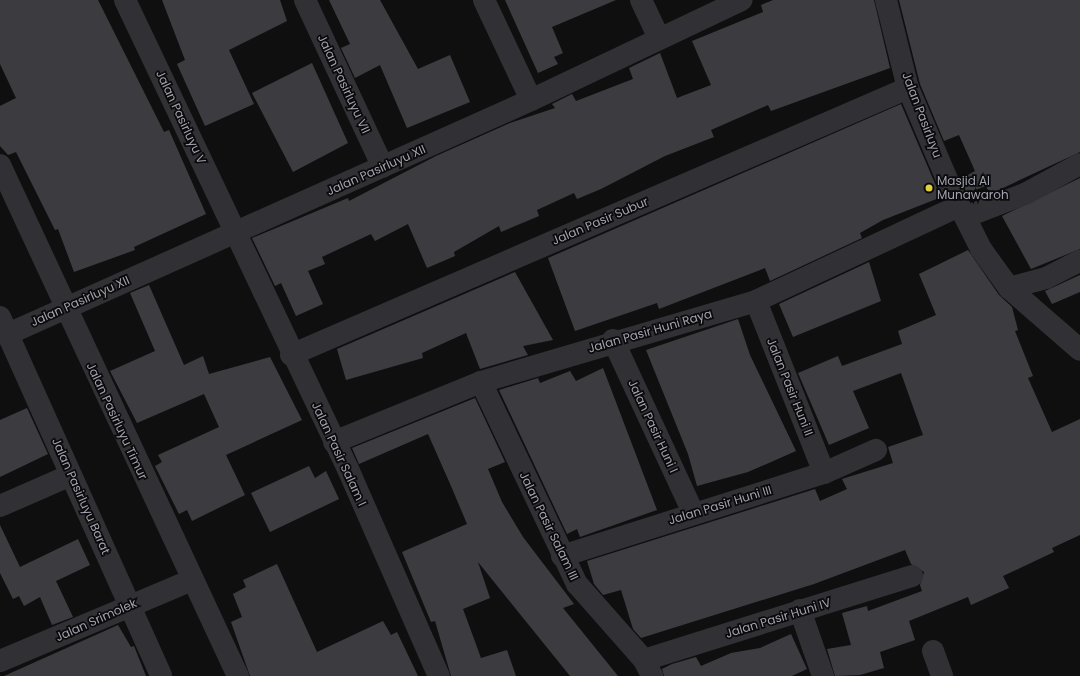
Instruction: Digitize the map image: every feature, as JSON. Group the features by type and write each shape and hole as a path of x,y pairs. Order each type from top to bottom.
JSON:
{"street":[{"name":"Jalan Pasirluyu V","path":"125,0 236,233"},
{"name":"Jalan Pasirluyu VII","path":"305,0 384,167"},
{"path":"484,0 531,100"},
{"path":"641,0 659,38"},
{"name":"Jalan Pasirluyu XII","path":"4,325 64,308 236,233 531,100 659,38 742,0"},
{"name":"Jalan Pasirluyu","path":"886,0 908,88 962,212 981,249 1009,288 1080,350"},
{"name":"Jalan Pasir Subur","path":"291,355 908,88"},
{"name":"Jalan Pasir Huni Raya","path":"334,442 481,382 614,340 756,301 962,212 1027,193 1080,164"},
{"name":"Jalan Pasirluyu Timur","path":"0,165 184,583 238,676"},
{"name":"Jalan Pasir Salam I","path":"236,233 291,355 334,442 439,676"},
{"path":"1009,288 1046,278 1080,260"},
{"name":"Jalan Pasir Huni II","path":"756,301 824,473"},
{"name":"Jalan Pasirluyu Barat","path":"4,325 71,475 136,602 161,676"},
{"name":"Jalan Pasir Huni I","path":"614,340 693,512"},
{"name":"Jalan Pasir Salam III","path":"481,382 562,556 577,584 648,668"},
{"name":"Jalan Pasir Huni III","path":"562,556 693,512 824,473 876,450"},
{"path":"0,506 71,475"},
{"name":"Jalan Pasir Huni IV","path":"648,668 800,610 912,576"},
{"name":"Jalan Srimolek","path":"0,661 136,602 184,583"},
{"path":"800,610 823,676"},
{"path":"933,651 942,676"}],"building":[{"path":"0,0 98,0 164,132 169,130 206,214 134,247 135,250 74,272 58,229 55,230 16,152 8,155 0,146 0,106 16,98 0,64"},
{"path":"162,0 280,0 287,21 229,50 254,104 205,126 177,64 185,60"},
{"path":"329,0 380,0 418,69 450,55 470,102 407,128 380,65 355,78 341,48 350,44"},
{"path":"505,0 616,0 552,27 563,53 554,57 558,64 538,73"},
{"path":"773,0 874,0 890,68 771,111 768,105 711,130 714,137 665,156 601,189 577,199 574,193 537,210 539,216 501,232 499,226 454,252 455,256 427,268 408,224 375,241 371,234 322,257 325,264 308,271 323,304 296,316 281,283 275,286 252,238 348,198 349,201 436,156 510,123 555,108 552,104 572,94 576,101 633,79 629,68 660,53 677,98 711,85 692,41 763,12 761,5"},
{"path":"899,0 1080,0 1080,152 990,194 986,186 967,193 960,179 975,171 959,135 944,141 920,84"},
{"path":"312,63 348,143 293,172 252,93"},
{"path":"901,104 942,200 939,198 883,220 860,233 862,238 770,281 765,268 659,309 657,303 575,331 548,258"},
{"path":"1080,178 1080,249 1031,269 1002,216"},
{"path":"968,250 999,295 1012,307 1018,330 1015,331 1033,376 1028,378 1052,432 1080,419 1080,535 1052,548 1054,552 1003,576 1009,588 971,605 968,597 909,621 915,640 880,652 884,668 860,675 835,676 827,649 851,645 842,613 867,606 868,611 922,591 920,585 924,572 911,564 905,550 814,584 641,638 633,629 621,590 603,595 594,584 587,561 815,489 820,501 847,489 842,479 893,463 888,447 923,435 901,373 853,391 869,428 829,445 798,373 838,356 842,366 902,344 898,331 936,315 919,274"},
{"path":"869,262 881,301 793,337 779,304"},
{"path":"515,272 553,340 523,346 528,355 480,369 466,333 422,353 423,358 346,380 337,349"},
{"path":"1080,275 1080,292 1052,304 1045,291"},
{"path":"149,285 184,365 203,356 209,374 270,357 302,420 226,455 245,495 192,521 187,510 179,514 155,466 162,462 158,455 219,427 204,394 137,423 110,371 155,351 130,293"},
{"path":"738,319 750,355 796,451 748,472 697,486 688,454 646,350"},
{"path":"603,368 657,510 580,537 577,529 567,534 499,390 538,378 540,383 570,371 576,381"},
{"path":"475,398 505,462 488,469 502,502 523,537 574,604 563,608 618,676 570,676 478,562 490,598 463,609 481,658 507,650 516,676 451,676 435,621 431,622 402,552 467,524 451,486 428,434 359,464 352,448"},
{"path":"27,408 48,454 0,477 0,420"},
{"path":"309,466 315,478 326,471 339,499 270,532 251,493"},
{"path":"0,525 20,567 78,539 90,565 56,581 73,617 52,625 40,597 24,606 19,596 13,599 0,573"},
{"path":"277,564 317,652 383,621 391,635 397,632 418,676 250,676 231,622 242,617 233,594 246,587 243,580"},
{"path":"118,625 131,647 134,646 146,676 4,676"},
{"path":"791,634 807,669 792,676 664,676 662,669 672,664 696,657 701,666 731,653 760,648"}],"place":[{"name":"Masjid Al Munawaroh","path":"929,188"}]}
